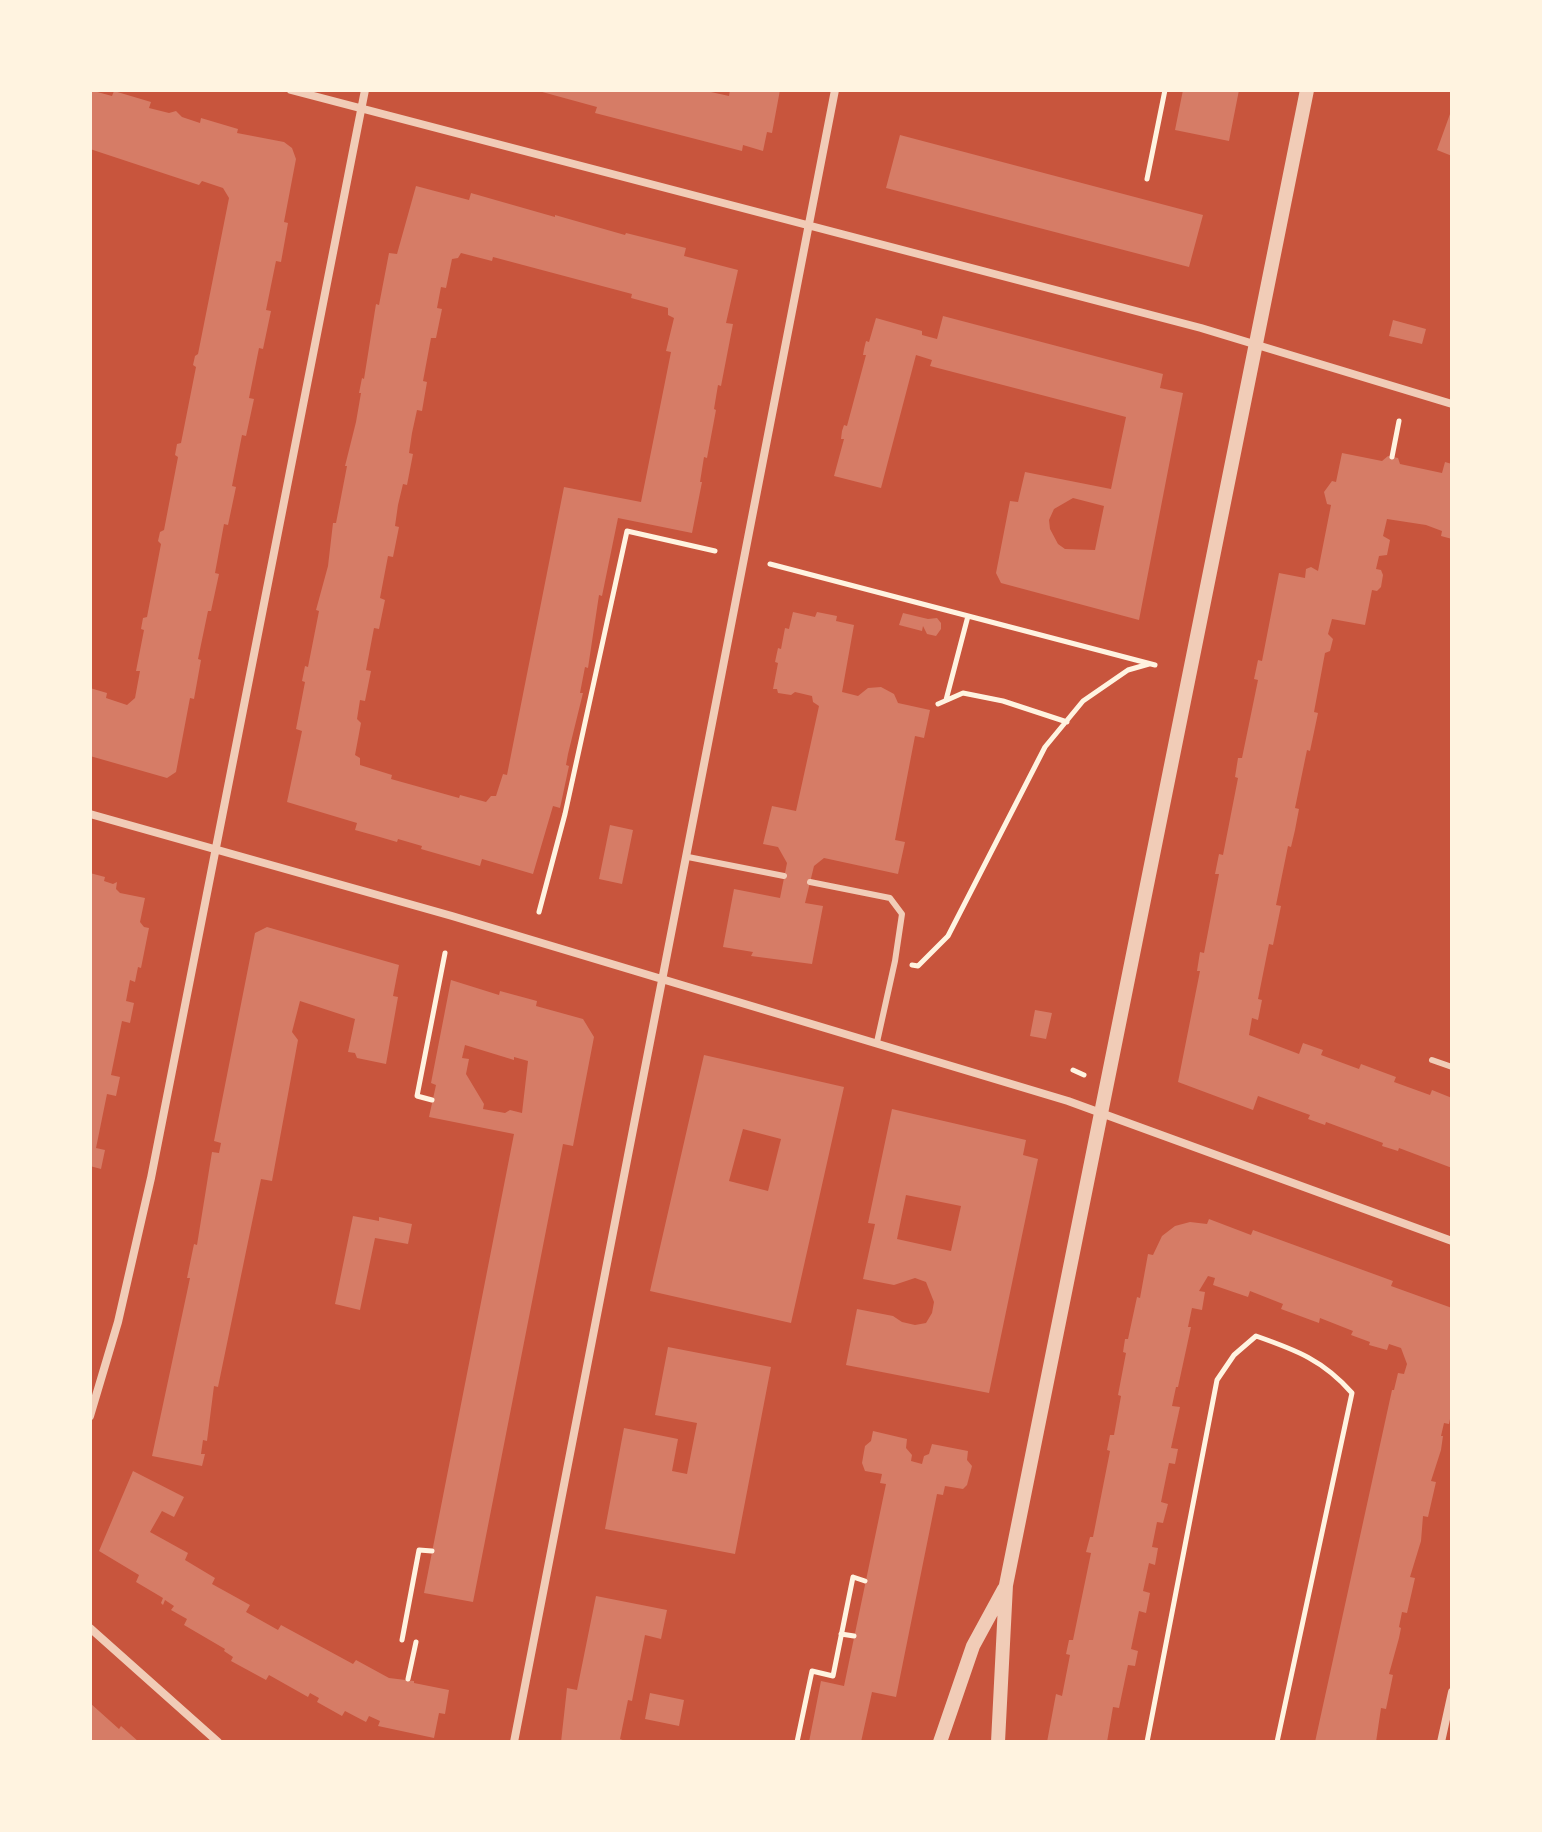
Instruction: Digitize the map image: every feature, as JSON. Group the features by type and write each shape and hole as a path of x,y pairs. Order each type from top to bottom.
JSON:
{"street":[{"path":"291,90 1257,345 1452,404"},
{"path":"90,1416 113,1342 151,1178 365,90"},
{"path":"514,1742 665,979 835,90"},
{"path":"998,1742 1006,1585 1307,90"},
{"path":"90,814 877,1042 1101,1113 1452,1241"},
{"path":"940,1742 973,1646 1006,1585"},
{"path":"90,1628 218,1742"},
{"path":"1441,1742 1452,1692"}],"lane":[{"path":"688,857 784,876"},
{"path":"810,882 890,898 902,914 877,1042"},
{"path":"1432,1060 1452,1067"}],"path":[{"path":"1147,179 1165,90"},
{"path":"1392,457 1399,421"},
{"path":"539,912 565,814 627,531 715,551"},
{"path":"770,564 1152,664 1128,670 1083,701 1045,747 948,936 918,966 895,961"},
{"path":"946,701 968,616"},
{"path":"938,704 963,693 1003,701 1067,722"},
{"path":"432,1100 417,1096 445,953"},
{"path":"1073,1070 1084,1075"},
{"path":"1147,1742 1217,1380 1234,1355 1256,1336 1301,1351 1339,1378 1352,1393 1277,1742"},
{"path":"402,1640 419,1550 432,1551"},
{"path":"797,1742 812,1671 833,1676 853,1577 865,1581"},
{"path":"841,1634 854,1636"},
{"path":"408,1679 416,1642"},
{"path":"800,1728 811,1730"}],"building":[{"path":"90,90 112,96 114,91 151,102 149,108 169,113 176,111 182,117 200,123 201,118 238,129 237,133 284,142 292,148 296,159 284,222 288,223 281,262 276,261 266,310 271,311 263,349 259,348 249,398 254,399 246,436 242,435 228,525 224,524 215,573 219,574 198,659 201,660 194,699 190,698 176,772 167,778 90,756 90,688 107,693 106,698 127,705 135,698 143,618 147,617 161,544 158,541 160,532 164,530 178,457 175,455 177,444 181,443 196,367 193,365 198,354 229,198 223,188 202,181 199,185 90,149"},
{"path":"535,90 712,90 729,96 730,90 780,90 772,133 767,132 763,151 743,145 742,151 595,113 597,107"},
{"path":"1183,90 1239,90 1229,141 1175,130"},
{"path":"1452,115 1452,156 1437,150"},
{"path":"900,135 1203,215 1189,267 886,188"},
{"path":"416,186 469,200 471,193 625,235 686,248 684,256 738,270 726,323 733,324 721,386 718,385 692,533 618,518 602,596 599,595 560,808 553,806 533,874 482,859 480,866 398,839 397,842 355,830 357,823 287,802 302,731 296,729 305,682 302,681 305,666 308,667 319,611 316,610 328,566 333,523 336,523 356,422 376,304 379,305 389,253 397,254","holes":["461,253 492,261 493,257 632,294 631,298 668,308 668,315 674,318 666,351 671,352 641,502 564,487 507,775 503,774 496,796 491,796 486,802 460,795 459,798 391,779 392,775 360,765 360,758 355,755 361,723 357,719 360,700 365,701 371,671 366,670 374,628 379,629 385,600 380,598 388,556 393,557 399,527 395,526 398,505 403,484 407,485 417,410 422,411 427,382 423,381 431,338 436,338 442,309 437,308 441,287 446,288 452,259 458,258"]},
{"path":"943,316 1163,374 1160,388 1183,393 1139,620 1001,583 996,573 1010,501 1018,502 1025,472 1111,489 1126,417 930,366 932,360 916,355 881,488 834,476 844,439 841,439 842,431 844,425 847,426 866,355 863,355 866,341 869,342 876,318 922,331 922,335 937,339","holes":["1073,498 1104,506 1095,550 1065,549 1058,544 1050,529 1049,520 1054,509"]},
{"path":"1393,320 1426,329 1422,344 1389,336"},
{"path":"1342,453 1382,461 1388,456 1398,458 1400,464 1442,473 1445,462 1452,464 1452,539 1441,536 1442,531 1426,525 1387,519 1383,536 1390,540 1387,555 1379,556 1376,569 1381,570 1383,575 1381,587 1377,591 1372,590 1365,625 1332,619 1328,634 1333,639 1330,651 1325,653 1314,712 1318,713 1310,751 1307,750 1295,808 1299,809 1295,830 1291,847 1288,846 1276,905 1281,906 1273,945 1269,944 1258,999 1262,1000 1258,1020 1252,1018 1249,1035 1299,1054 1303,1043 1323,1050 1321,1055 1359,1069 1361,1064 1396,1077 1394,1082 1430,1095 1432,1090 1452,1098 1452,1168 1399,1148 1398,1151 1382,1146 1383,1143 1326,1122 1325,1125 1308,1119 1310,1115 1258,1096 1253,1110 1178,1082 1200,971 1197,971 1200,952 1204,953 1219,874 1215,874 1219,854 1223,855 1238,778 1235,777 1238,758 1242,758 1258,680 1254,679 1258,660 1262,661 1279,573 1305,578 1306,569 1311,567 1318,571 1331,505 1327,504 1324,492 1332,481 1336,482"},
{"path":"793,612 815,617 817,612 837,616 836,621 854,625 842,692 858,696 868,688 881,687 894,694 898,703 930,710 924,738 915,736 895,840 905,842 898,874 824,858 814,866 805,903 823,906 812,964 751,956 753,952 723,947 734,889 780,898 787,863 778,847 763,844 772,806 796,811 819,706 813,702 812,696 795,692 791,695 778,693 777,689 773,689 778,648 781,649 785,628 789,629"},
{"path":"903,613 937,618 941,629 936,636 927,634 923,626 922,631 899,625"},
{"path":"610,825 633,830 622,884 599,879"},
{"path":"90,873 105,877 104,881 113,884 117,882 116,889 120,893 145,898 140,922 149,928 141,968 138,967 135,982 130,980 126,1001 134,1003 130,1023 122,1021 111,1075 120,1077 116,1096 107,1094 96,1148 105,1150 101,1169 90,1166"},
{"path":"267,927 399,965 393,996 398,997 386,1064 357,1058 355,1053 348,1052 355,1019 300,1001 292,1032 298,1040 272,1181 261,1179 218,1387 214,1386 207,1441 203,1440 201,1454 205,1454 202,1466 152,1456 190,1278 187,1278 194,1244 197,1245 212,1152 219,1153 221,1143 214,1141 255,933"},
{"path":"451,980 499,995 500,991 537,1001 536,1006 583,1019 594,1037 573,1146 563,1144 473,1602 424,1593 514,1134 429,1117 436,1085 431,1083","holes":["465,1045 514,1060 514,1057 528,1061 522,1113 483,1109 484,1104 466,1074 469,1059 462,1058"]},
{"path":"1035,1010 1052,1013 1046,1039 1030,1036"},
{"path":"704,1055 844,1087 791,1323 650,1291","holes":["743,1129 781,1139 768,1191 729,1181"]},
{"path":"892,1109 1026,1140 1023,1155 1038,1159 989,1393 846,1365 857,1309 893,1316 915,1325 926,1323 934,1302 926,1282 915,1278 894,1285 863,1279 875,1224 868,1223","holes":["906,1195 961,1206 951,1251 897,1239"]},
{"path":"353,1216 379,1221 379,1217 412,1224 408,1244 375,1238 360,1310 335,1304"},
{"path":"1209,1219 1251,1235 1253,1230 1393,1281 1391,1286 1452,1308 1452,1409 1449,1424 1444,1423 1441,1436 1441,1450 1431,1481 1436,1482 1428,1517 1423,1516 1421,1541 1410,1577 1415,1578 1407,1613 1402,1612 1389,1674 1393,1675 1386,1709 1381,1708 1376,1742 1315,1742 1392,1390 1398,1373 1404,1374 1407,1364 1401,1348 1389,1344 1387,1350 1369,1345 1370,1342 1351,1335 1353,1331 1320,1318 1319,1323 1281,1309 1283,1304 1250,1291 1248,1297 1213,1285 1215,1278 1208,1276 1199,1291 1205,1292 1202,1310 1192,1308 1188,1327 1191,1327 1172,1406 1180,1407 1171,1448 1178,1449 1175,1464 1169,1463 1161,1502 1168,1504 1163,1523 1157,1522 1152,1547 1158,1548 1155,1565 1149,1563 1143,1591 1150,1593 1146,1613 1139,1611 1131,1649 1138,1651 1135,1666 1128,1665 1119,1708 1113,1707 1107,1742 1047,1742 1056,1694 1062,1696 1070,1655 1066,1654 1069,1640 1073,1640 1091,1553 1086,1552 1090,1537 1093,1537 1110,1451 1107,1450 1110,1435 1114,1435 1121,1396 1118,1395 1126,1353 1123,1352 1125,1339 1128,1339 1137,1297 1140,1298 1148,1254 1153,1255 1162,1236 1175,1226 1190,1222 1207,1224"},
{"path":"668,1347 771,1367 735,1554 605,1529 624,1428 678,1439 672,1471 687,1474 697,1423 655,1415"},
{"path":"873,1431 907,1439 906,1448 912,1455 911,1461 922,1464 932,1444 968,1451 967,1460 972,1466 963,1489 945,1486 943,1495 937,1494 896,1697 872,1692 861,1742 809,1742 821,1681 844,1686 886,1484 880,1483 882,1474 865,1471 862,1463 865,1446 871,1441"},
{"path":"133,1471 184,1497 174,1517 162,1511 150,1532 188,1553 185,1560 215,1578 212,1584 250,1605 246,1612 278,1630 281,1625 353,1664 356,1660 389,1678 449,1690 445,1714 439,1713 434,1738 378,1726 380,1721 369,1716 366,1722 345,1711 342,1716 317,1702 319,1698 310,1693 308,1697 269,1675 266,1680 231,1661 233,1657 225,1649 184,1625 187,1619 171,1610 174,1606 165,1600 163,1605 163,1598 136,1582 139,1575 99,1551"},
{"path":"596,1596 667,1610 661,1639 645,1635 632,1701 628,1700 620,1739 628,1742 561,1742 567,1688 577,1690"},
{"path":"650,1693 684,1700 679,1726 645,1719"},
{"path":"90,1703 119,1729 121,1726 139,1742 90,1742"}]}
